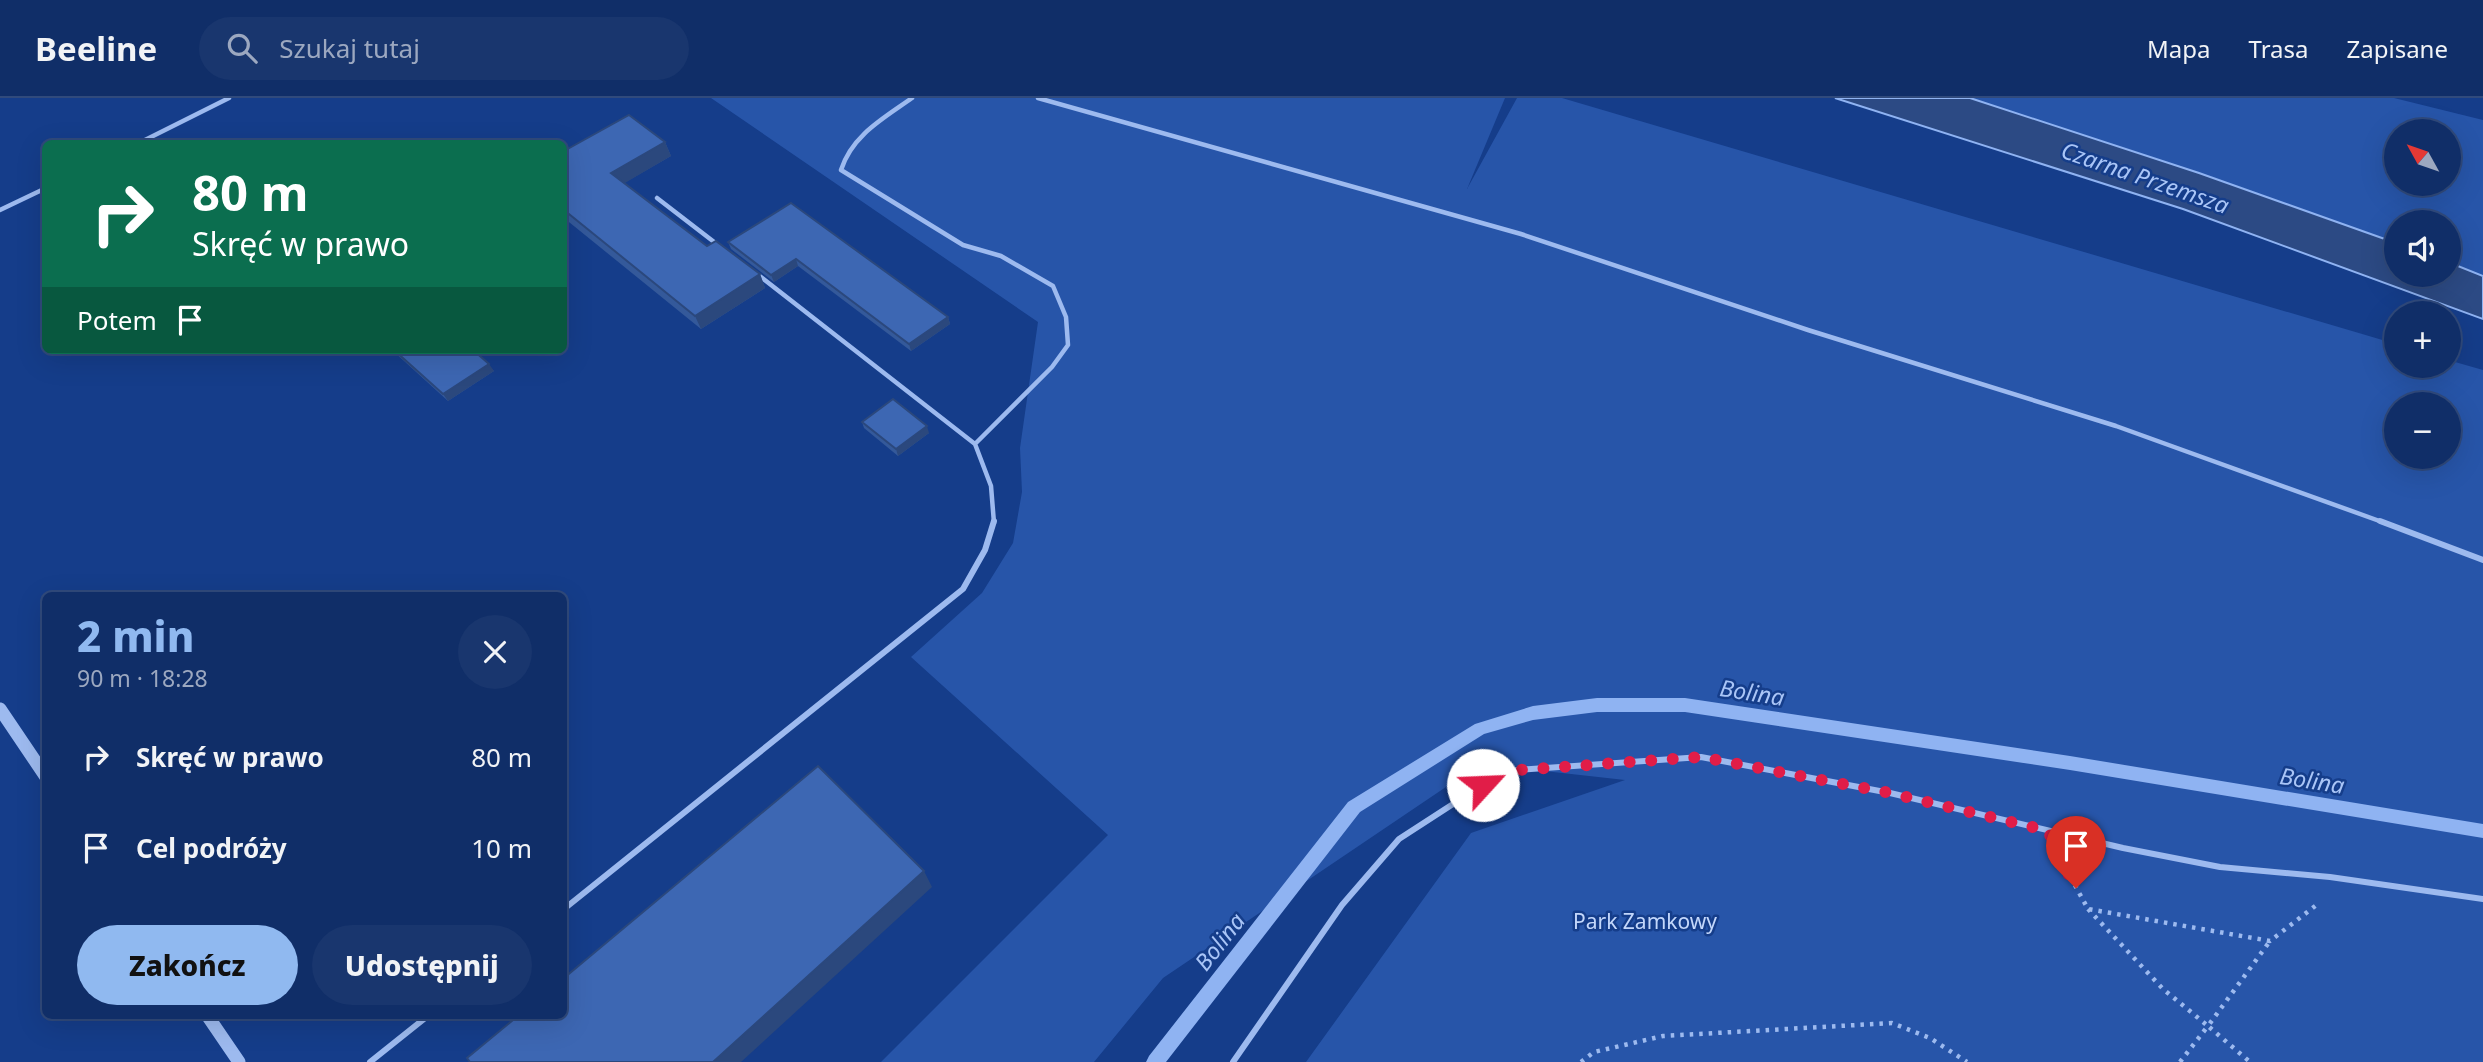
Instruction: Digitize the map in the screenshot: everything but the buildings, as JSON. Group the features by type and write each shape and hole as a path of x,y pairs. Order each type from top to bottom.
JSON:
{"street":[{"path":"0,709 42,771"},
{"path":"210,1019 239,1062"}],"lane":[{"path":"144,140 229,98"},
{"path":"912,98 851,144 843,158 841,170 963,244 1001,256 1053,286 1066,317 1068,345 1017,404 975,444"},
{"path":"1038,98 1521,234 1808,330 2116,426 2283,484 2483,560"},
{"path":"0,210 42,190"},
{"path":"657,198 722,247"},
{"path":"567,907 963,589 986,551 997,508 990,478 975,444 754,272"},
{"path":"1233,1062 1342,905 1399,839 1504,771 1701,757 1890,793 2049,831 2220,867 2330,877 2483,899"},
{"path":"370,1062 424,1019"}],"path":[{"path":"2049,831 2053,845 2088,909 2163,989 2250,1062"},
{"path":"2180,1062 2270,941 2328,895 2330,877"},
{"path":"2088,909 2270,941"},
{"path":"1581,1062 1594,1052 1663,1036 1892,1023 1930,1038 1967,1062"}],"green space":[{"name":"Park Zamkowy","path":"711,98 1505,98 1467,189 1517,98 1562,98 2384,340 2384,378 2461,378 2461,364 2483,370 2483,1062 1306,1062 1471,833 1625,780 1480,764 1163,978 1094,1062 881,1062 1108,835 911,657 982,593 1013,543 1022,492 1020,448 1038,322"},
{"path":"1970,98 2394,98 2483,120 2483,276 2461,267 2461,210 2384,210 2384,239 2199,173"}],"water":[{"name":"Czarna Przemsza","path":"1835,98 1970,98 2199,173 2384,239 2384,283 2183,209"},
{"path":"2461,267 2483,276 2483,319 2461,311 2461,301 2434,301 2396,287 2461,287"}],"waterway":[{"name":"Bolina","path":"1155,1062 1354,807 1480,729 1533,713 1597,705 1685,705 2070,763 2483,831"}],"route":[{"path":"1483,785 1504,771 1701,757 1890,793 2049,831 2053,845 2076,888"}]}
